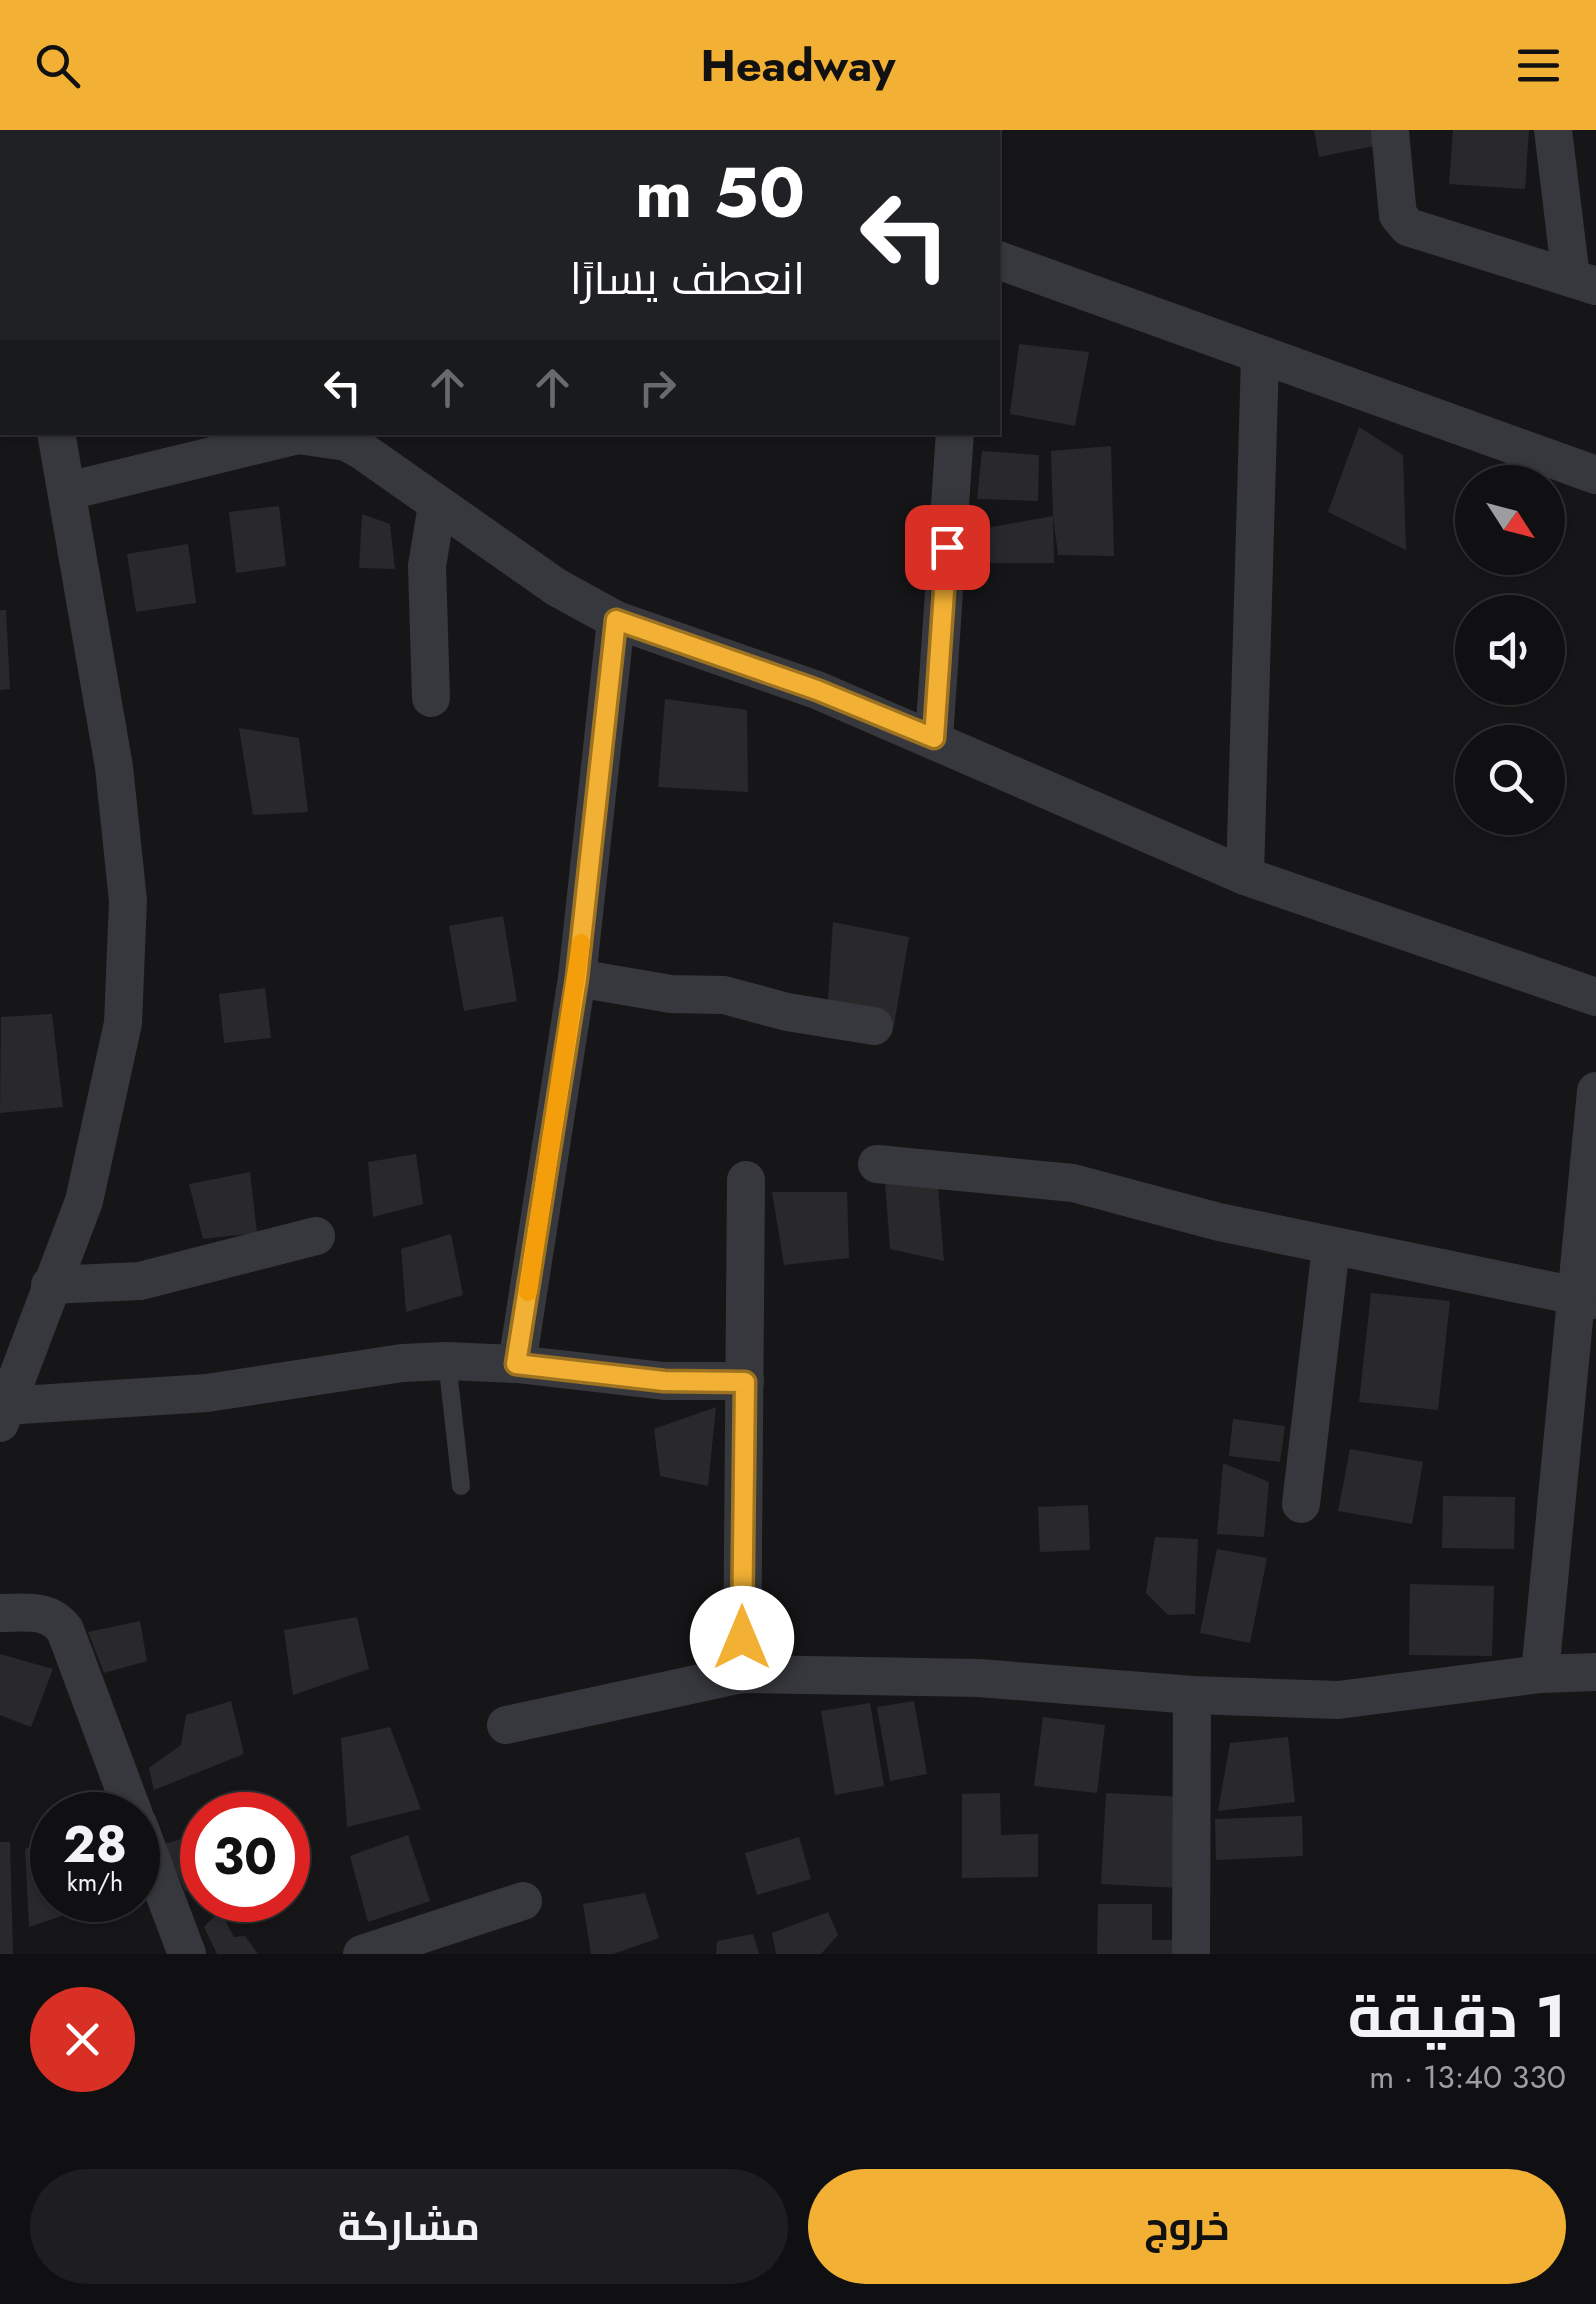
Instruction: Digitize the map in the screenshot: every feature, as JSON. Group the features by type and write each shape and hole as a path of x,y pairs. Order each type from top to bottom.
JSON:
{"street":[{"path":"1390,132 1398,214 1408,227 1583,282 1552,130"},
{"path":"1000,261 1596,476"},
{"path":"1245,876 1260,357"},
{"path":"57,435 114,767 128,901 123,1023 84,1201 3,1414 206,1393 402,1363 447,1361 516,1364 664,1381 745,1382"},
{"path":"68,490 295,435"},
{"path":"306,435 361,450 556,587 616,620 817,690 1245,876 1596,997"},
{"path":"934,738 954,435"},
{"path":"431,698 427,566 437,505"},
{"path":"516,1364 577,978 616,620"},
{"path":"577,978 671,994 724,995 787,1012 874,1026"},
{"path":"1540,1674 1587,1297 1596,1091"},
{"path":"877,1164 1073,1183 1331,1247 1587,1297"},
{"path":"742,1674 746,1180"},
{"path":"50,1285 140,1281 316,1236"},
{"path":"1301,1504 1331,1247"},
{"path":"0,1613 44,1613 56,1618 65,1630 125,1792"},
{"path":"506,1725 742,1674 980,1678 1192,1695 1338,1700 1540,1674 1596,1672"},
{"path":"1192,1695 1192,1954"},
{"path":"160,1882 187,1954"},
{"path":"362,1954 523,1901"}],"lane":[{"path":"447,1361 461,1486"}],"building":[{"path":"1314,130 1371,130 1374,146 1319,157"},
{"path":"1453,130 1529,130 1525,189 1449,184"},
{"path":"1019,344 1089,352 1075,426 1010,414"},
{"path":"1359,427 1403,455 1406,550 1328,512"},
{"path":"1111,446 1114,556 1058,555 1051,451"},
{"path":"982,451 1039,455 1038,501 977,499"},
{"path":"279,506 286,566 236,573 229,512"},
{"path":"362,514 390,524 395,569 359,568"},
{"path":"1053,516 1054,563 980,563 987,528"},
{"path":"188,544 196,603 136,612 127,554"},
{"path":"0,610 6,610 10,689 0,690"},
{"path":"665,699 747,710 748,792 658,787"},
{"path":"239,728 299,738 308,812 253,815"},
{"path":"503,916 517,1001 464,1011 449,926"},
{"path":"833,922 909,937 894,1025 827,1015"},
{"path":"265,988 271,1038 224,1043 219,994"},
{"path":"52,1014 63,1107 0,1113 1,1017"},
{"path":"416,1154 423,1204 373,1217 368,1162"},
{"path":"250,1172 257,1233 203,1239 189,1184"},
{"path":"885,1182 938,1187 944,1261 890,1249"},
{"path":"772,1192 847,1192 849,1258 784,1265"},
{"path":"451,1234 463,1295 406,1312 401,1249"},
{"path":"1371,1293 1450,1301 1438,1410 1359,1402"},
{"path":"716,1407 708,1486 660,1476 654,1429"},
{"path":"1233,1419 1285,1426 1280,1462 1229,1456"},
{"path":"1350,1449 1423,1462 1412,1524 1338,1511"},
{"path":"1223,1463 1269,1482 1264,1537 1217,1534"},
{"path":"1443,1496 1515,1497 1514,1549 1442,1548"},
{"path":"1088,1505 1090,1550 1040,1552 1038,1507"},
{"path":"1155,1537 1198,1539 1195,1614 1168,1615 1146,1593"},
{"path":"1217,1549 1267,1558 1250,1643 1200,1633"},
{"path":"1410,1584 1494,1586 1492,1656 1409,1655"},
{"path":"357,1617 369,1669 293,1695 284,1630"},
{"path":"140,1621 147,1661 104,1673 88,1632"},
{"path":"0,1654 53,1669 31,1727 0,1715"},
{"path":"231,1701 244,1754 154,1790 149,1768 181,1745 186,1715"},
{"path":"914,1701 927,1774 890,1781 877,1707"},
{"path":"870,1703 884,1786 835,1795 821,1711"},
{"path":"1043,1717 1105,1725 1097,1793 1034,1786"},
{"path":"390,1727 421,1809 347,1827 341,1738"},
{"path":"1288,1737 1295,1802 1218,1811 1230,1743"},
{"path":"1000,1793 1001,1835 1038,1834 1038,1877 962,1878 962,1794"},
{"path":"1106,1793 1184,1797 1179,1888 1101,1884"},
{"path":"1302,1816 1303,1856 1216,1860 1215,1819"},
{"path":"408,1835 430,1901 368,1922 350,1856"},
{"path":"799,1837 811,1879 757,1895 745,1853"},
{"path":"180,1839 180,1880 164,1844"},
{"path":"0,1842 10,1842 13,1954 0,1954"},
{"path":"30,1847 30,1922 44,1922 29,1927 25,1849"},
{"path":"645,1893 659,1938 613,1954 591,1954 583,1904"},
{"path":"1098,1904 1152,1904 1152,1940 1174,1940 1174,1954 1097,1954"},
{"path":"828,1912 838,1935 821,1954 776,1954 772,1933"},
{"path":"209,1922 226,1922 234,1937 245,1936 258,1954 217,1954 204,1927"},
{"path":"753,1934 759,1954 716,1954 717,1941"}],"slow traffic":[{"path":"528,1292 581,943"}],"route":[{"path":"742,1638 745,1382 664,1381 516,1364 577,978 616,620 817,690 934,738 947,547"}]}
